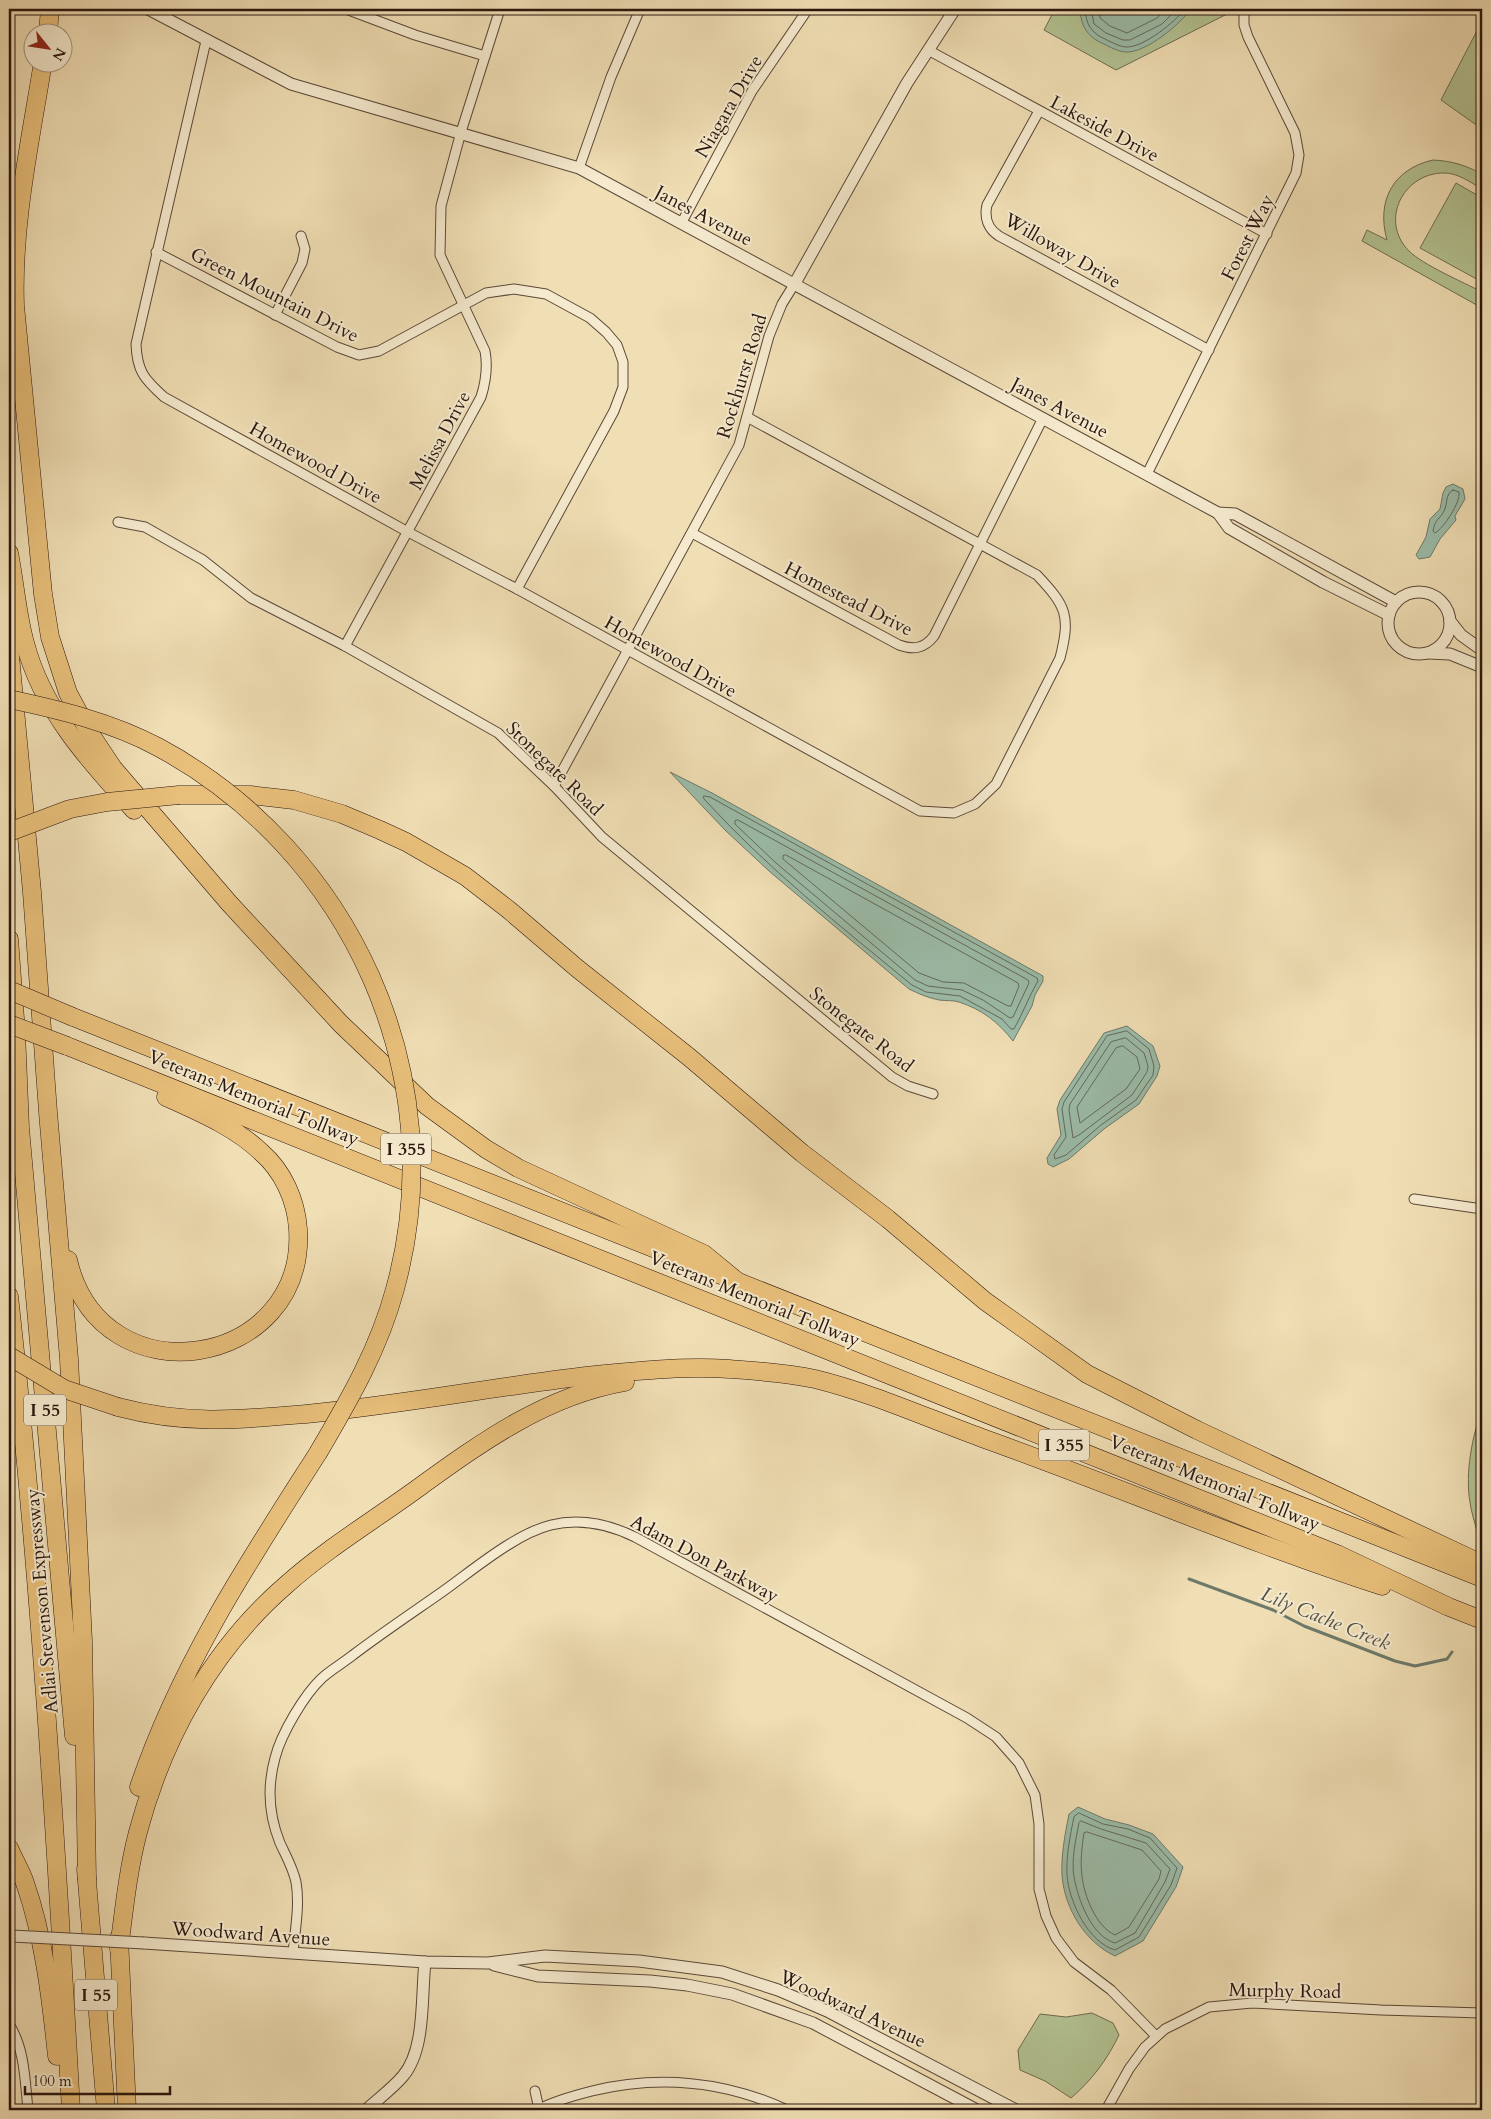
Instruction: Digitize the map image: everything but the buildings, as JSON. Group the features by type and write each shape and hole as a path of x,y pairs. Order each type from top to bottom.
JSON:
{"highway":[{"path":"49,22 50,9"},
{"path":"41,72 19,208 14,275 42,584 50,637 68,693 89,732 113,768 229,903 341,1024 427,1106 461,1132 518,1168 704,1254 738,1282"},
{"path":"9,553 25,642 36,676 58,717 91,763 143,820 229,903"},
{"path":"9,645 32,892 70,1378 83,1641 87,1879"},
{"path":"9,699 63,711 118,728 184,762 233,798 275,836 330,903 361,954 385,1009 405,1089 411,1164 408,1226 396,1287 382,1329 352,1394 318,1453 232,1589 170,1705 152,1747 136,1796 128,1832 119,1902 119,1949 127,2110"},
{"path":"9,832 70,809 107,802 179,795 250,796 294,800 342,814 406,842 465,876 509,910 578,969 689,1057 802,1153 888,1218 985,1300 1087,1374 1197,1430 1482,1564"},
{"name":"Adlai Stevenson Expressway","path":"9,939 25,1196 57,1530 106,2110"},
{"name":"Veterans Memorial Tollway","path":"9,990 1482,1578"},
{"name":"Veterans Memorial Tollway","path":"9,1024 1337,1554 1482,1620"},
{"path":"48,1112 53,1135 68,1261 75,1284 83,1299 102,1322 130,1341 146,1347 177,1353 193,1352 234,1340 248,1332 272,1310 290,1280 298,1238 293,1203 282,1177 273,1165 262,1152 225,1126 109,1071 73,1048"},
{"name":"Adlai Stevenson Expressway","path":"9,1296 21,1412 57,1857 71,2110"},
{"path":"9,1356 64,1389 93,1400 148,1415 179,1420 248,1419 353,1410 540,1382 632,1371 705,1368 779,1373 815,1379 863,1394 1056,1464 1316,1564 1450,1607"},
{"path":"119,1949 137,1834 165,1752 191,1701 215,1663 250,1620 271,1598 304,1570 466,1453 520,1420 564,1399 597,1388 705,1368"},
{"path":"9,1848 25,1881 33,1909 51,1999 64,2110"}],"street":[{"name":"Janes Avenue","path":"148,9 291,84 461,132 579,168 1218,513 1229,528 1323,582 1389,615"},
{"path":"346,9 415,35 485,56"},
{"name":"Melissa Drive","path":"345,646 481,397 484,387 487,363 485,351 440,256 440,206 500,9"},
{"path":"579,168 611,77 640,9"},
{"name":"Niagara Drive","path":"682,222 752,91 808,9"},
{"name":"Rockhurst Road","path":"554,786 739,445 769,336 782,304 928,50 955,9"},
{"name":"Forest Way","path":"1147,474 1293,182 1298,164 1295,132 1248,37 1244,25 1244,9"},
{"name":"Homewood Drive","path":"206,41 136,344 137,363 153,387 164,397 408,532 517,589 920,810 954,813 975,804 996,784 1060,658 1065,638 1065,618 1058,598 1036,575 747,417"},
{"name":"Lakeside Drive","path":"928,50 1267,234"},
{"name":"Willoway Drive","path":"1039,111 987,205 986,217 991,230 1208,350"},
{"path":"274,315 302,264 305,249 301,236"},
{"name":"Green Mountain Drive","path":"156,252 337,347 359,355 379,351 486,293 514,290 546,294 590,318 606,332 617,345 623,362 623,387 614,411 517,589"},
{"name":"Homestead Drive","path":"692,533 899,645 908,648 924,646 934,636 1043,418"},
{"name":"Janes Avenue","path":"1218,513 1236,514 1396,602"},
{"name":"Stonegate Road","path":"118,522 145,527 203,560 251,598 345,646 498,733 554,786 602,837 892,1077 908,1086 933,1094"},
{"path":"1428,653 1438,648 1445,641 1449,631 1448,611 1435,597 1426,593 1416,592 1405,595 1396,602 1389,615 1390,637 1397,646 1406,652 1417,655 1428,653 1450,654 1482,667"},
{"path":"1450,621 1461,635 1482,650"},
{"path":"1414,1199 1482,1209"},
{"name":"Adam Don Parkway","path":"293,1953 297,1902 296,1881 273,1823 269,1800 275,1758 280,1744 303,1702 322,1678 517,1540 550,1525 569,1522 593,1523 613,1527 635,1537 967,1718 996,1738 1019,1764 1035,1795 1039,1824 1039,1889 1046,1916 1056,1938 1074,1962 1111,1990 1156,2036"},
{"name":"Woodward Avenue","path":"10,1935 425,1962 488,1964 545,1956 672,1965 722,1972 793,1996 827,2011 1016,2110"},
{"path":"366,2110 404,2075 414,2057 419,2036 425,1962"},
{"name":"Woodward Avenue","path":"488,1964 538,1976 650,1981 687,1985 732,1994 813,2023 977,2110"},
{"name":"Murphy Road","path":"1106,2110 1138,2055 1156,2036 1165,2029 1209,2007 1232,2003 1482,2013"},
{"path":"9,2024 15,2033 19,2049 28,2110"},
{"path":"535,2091 538,2110 552,2102 613,2086 641,2082 705,2084 749,2094 787,2110"}],"shaded area":[{"path":"1055,9 1237,9 1116,70 1044,30"},
{"path":"1482,21 1482,129 1441,100"},
{"path":"1433,160 1458,164 1482,174 1482,189 1464,178 1449,173 1429,175 1417,181 1407,190 1400,201 1396,213 1396,226 1400,239 1409,251 1424,262 1482,292 1482,308 1362,241 1367,230 1387,240 1384,212 1386,200 1391,189 1407,171 1419,164"},
{"path":"1456,183 1482,198 1482,282 1420,248"},
{"path":"1482,1410 1482,1534 1477,1532 1472,1513 1468,1479 1472,1443"},
{"path":"1092,2013 1113,2023 1119,2035 1098,2069 1071,2098 1045,2081 1020,2070 1018,2050 1040,2014 1066,2017"}],"water":[{"path":"1080,9 1191,9 1171,29 1152,43 1143,48 1126,52 1112,48 1093,38 1084,26"},
{"path":"1453,484 1463,489 1465,499 1455,516 1456,520 1440,539 1430,557 1419,559 1416,555 1426,537 1430,519 1440,509 1446,487"},
{"path":"670,772 712,793 1043,976 1043,981 1035,995 1032,1006 1013,1041 996,1022 968,1005 957,1001 939,1000 909,989 769,871 725,830"},
{"path":"1127,1026 1153,1046 1160,1066 1157,1076 1139,1104 1104,1129 1069,1159 1053,1167 1048,1164 1047,1158 1061,1135 1057,1109 1060,1100 1104,1033"},
{"path":"1078,1807 1105,1819 1153,1834 1183,1867 1176,1887 1143,1941 1115,1956 1094,1942 1078,1923 1067,1900 1064,1888 1062,1860 1066,1829 1069,1814"}],"waterway":[{"name":"Lily Cache Creek","path":"1189,1579 1273,1610 1304,1626 1395,1661 1415,1666 1447,1659 1452,1652"}]}
